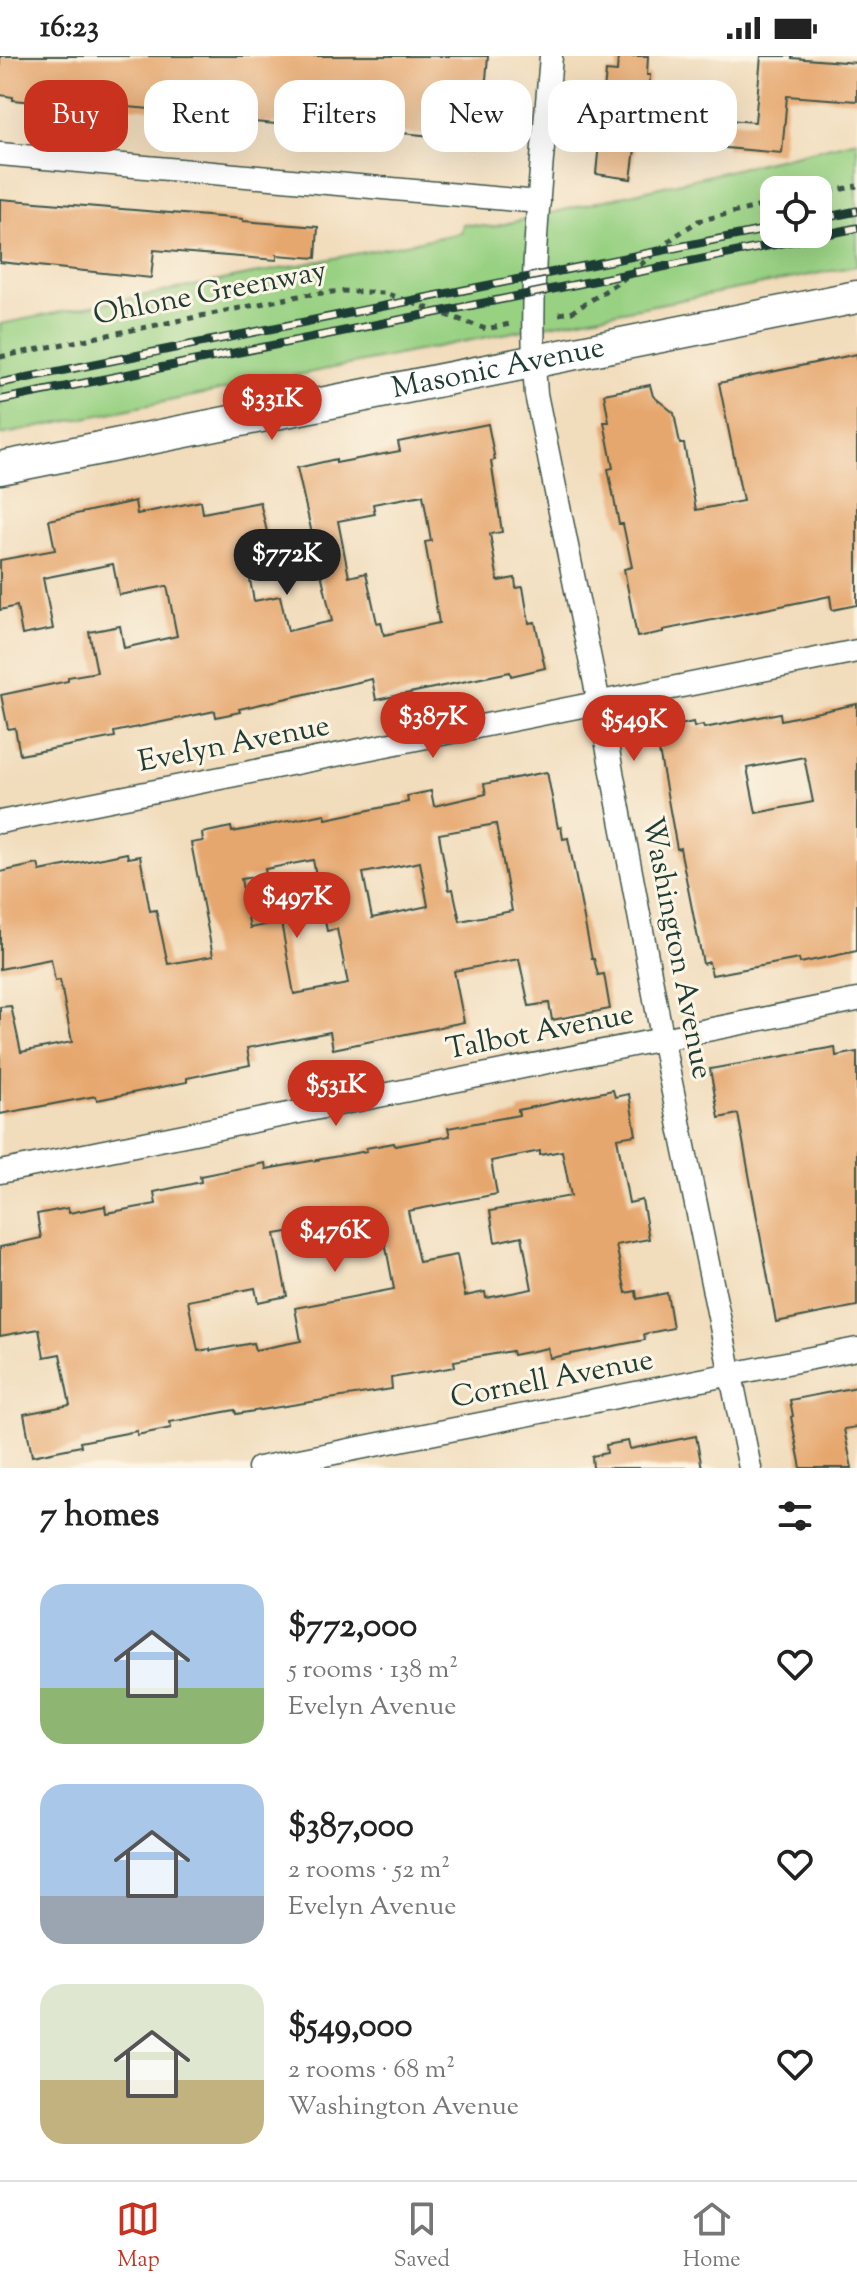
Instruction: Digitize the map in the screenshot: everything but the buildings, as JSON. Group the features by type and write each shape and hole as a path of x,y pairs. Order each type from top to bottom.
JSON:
{"street":[{"name":"Washington Avenue","path":"551,56 533,320 536,394 750,1468"},
{"path":"0,154 539,202"},
{"name":"Masonic Avenue","path":"0,468 857,297"},
{"name":"Evelyn Avenue","path":"0,822 857,651"},
{"name":"Talbot Avenue","path":"0,1172 857,1000"},
{"name":"Cornell Avenue","path":"259,1468 857,1349"}],"path":[{"path":"832,191 857,186"},
{"name":"Ohlone Greenway","path":"0,357 304,295 342,291 385,293 486,329 533,320 572,312 621,281 698,221 760,206"}],"green space":[{"path":"857,140 857,266 0,435 0,324 461,233 463,224 492,227"}],"railway":[{"path":"832,216 857,211"},
{"path":"0,400 857,228"},
{"path":"0,383 760,231"}]}
